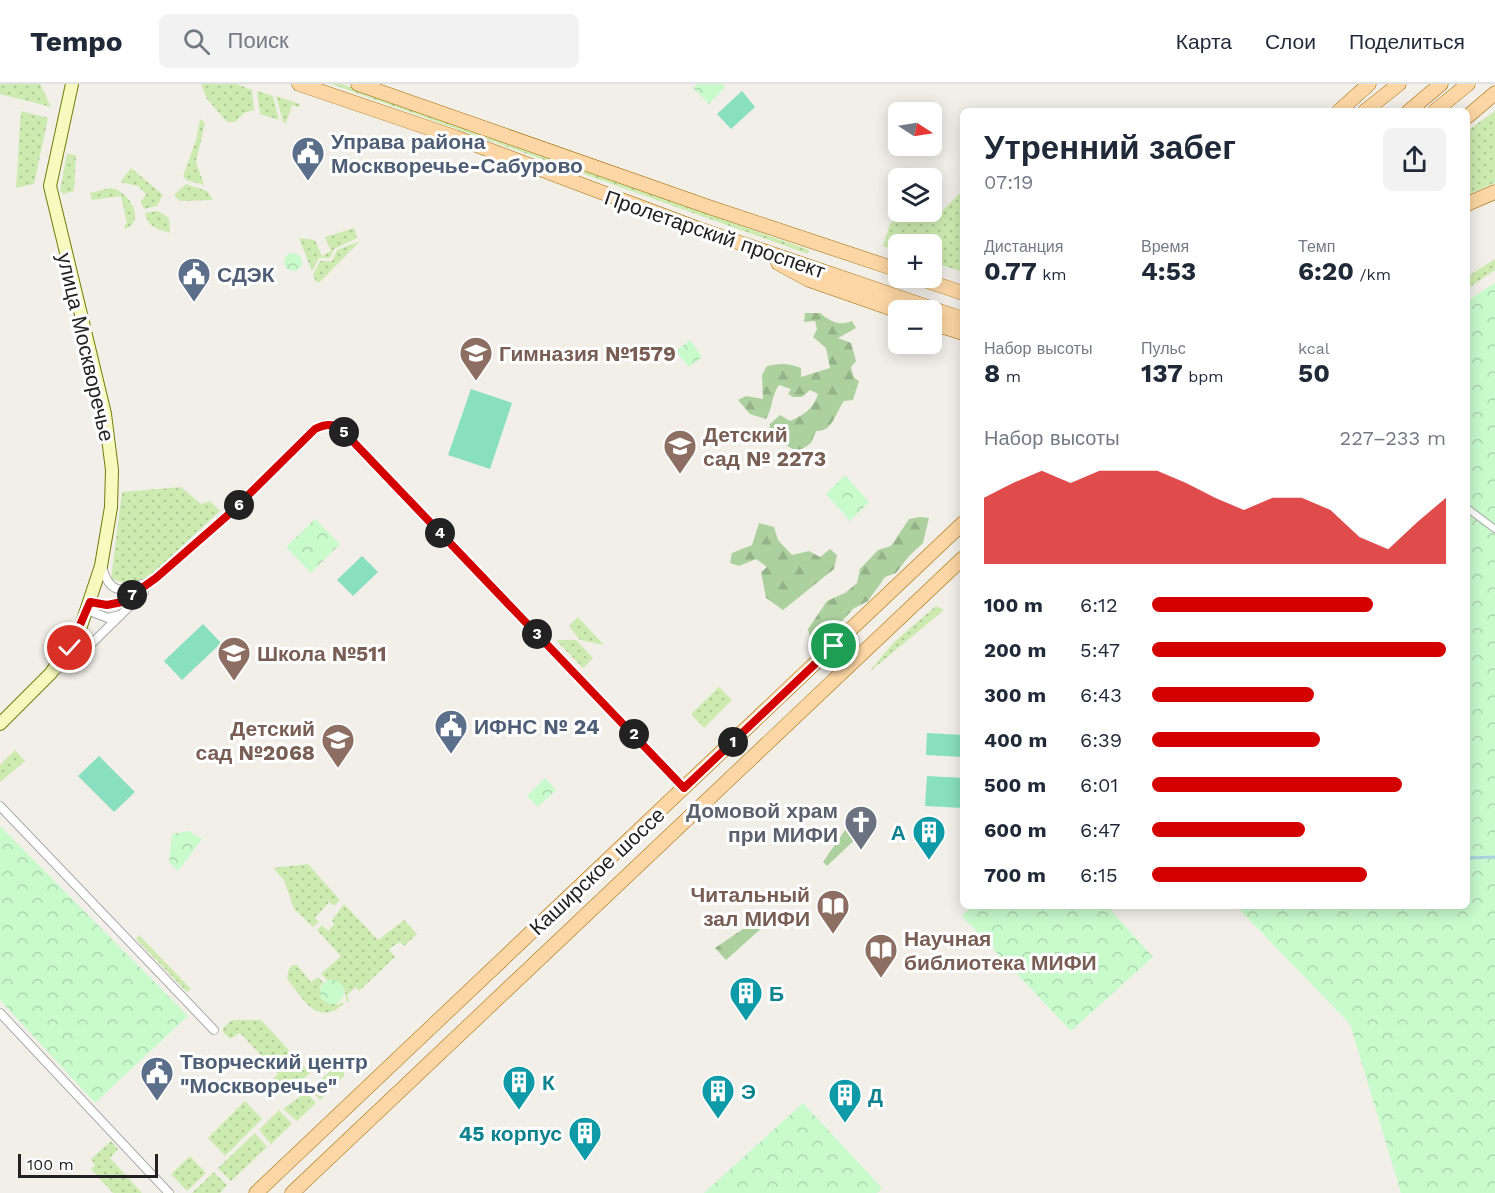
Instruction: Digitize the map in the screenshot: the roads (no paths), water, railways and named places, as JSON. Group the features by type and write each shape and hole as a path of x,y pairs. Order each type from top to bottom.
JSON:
{"main road":[{"name":"улица Москворечье","path":"0,724 51,673 79,632 101,566 112,498 111,453 105,414 50,186 72,84"},
{"name":"Пролетарский проспект","path":"299,84 455,137 621,201 748,246 960,318"},
{"name":"Пролетарский проспект","path":"358,84 709,207 888,267"},
{"path":"1342,108 1369,84"},
{"path":"1369,108 1399,84"},
{"path":"1413,108 1441,84"},
{"path":"1439,108 1468,84"},
{"path":"1470,115 1495,93"},
{"path":"1470,117 1495,106"},
{"path":"1470,203 1495,192"},
{"path":"748,246 809,280 888,308"},
{"path":"942,286 960,292"},
{"path":"942,326 960,332"},
{"name":"Каширское шоссе","path":"256,1193 960,526"},
{"name":"Каширское шоссе","path":"292,1193 357,1134 960,561"}],"street":[{"path":"89,606 122,602 156,578 228,515 315,429 326,424 337,426 684,788"},
{"path":"1470,510 1495,529"},
{"path":"101,566 108,585 121,592 156,578"},
{"path":"51,673 81,654 124,613 156,578"},
{"path":"89,606 108,618 124,613"},
{"path":"0,806 214,1030"},
{"path":"0,1013 169,1193"}],"waterway":[{"path":"1470,858 1495,857"}],"place":[{"name":"Управа района Москворечье-Сабурово","path":"308,182"},
{"name":"СДЭК","path":"194,303"},
{"name":"Гимназия №1579","path":"476,382"},
{"name":"Детский сад № 2273","path":"680,475"},
{"name":"Школа №511","path":"234,682"},
{"name":"ИФНС № 24","path":"451,755"},
{"name":"Детский сад №2068","path":"338,769"},
{"name":"Домовой храм при МИФИ","path":"861,851"},
{"name":"А","path":"929,861"},
{"name":"Читальный зал МИФИ","path":"833,935"},
{"name":"Научная библиотека МИФИ","path":"881,979"},
{"name":"Б","path":"746,1022"},
{"name":"Творческий центр \"Москворечье\"","path":"157,1102"},
{"name":"К","path":"519,1111"},
{"name":"Э","path":"718,1120"},
{"name":"Д","path":"845,1124"},
{"name":"45 корпус","path":"585,1162"}]}
